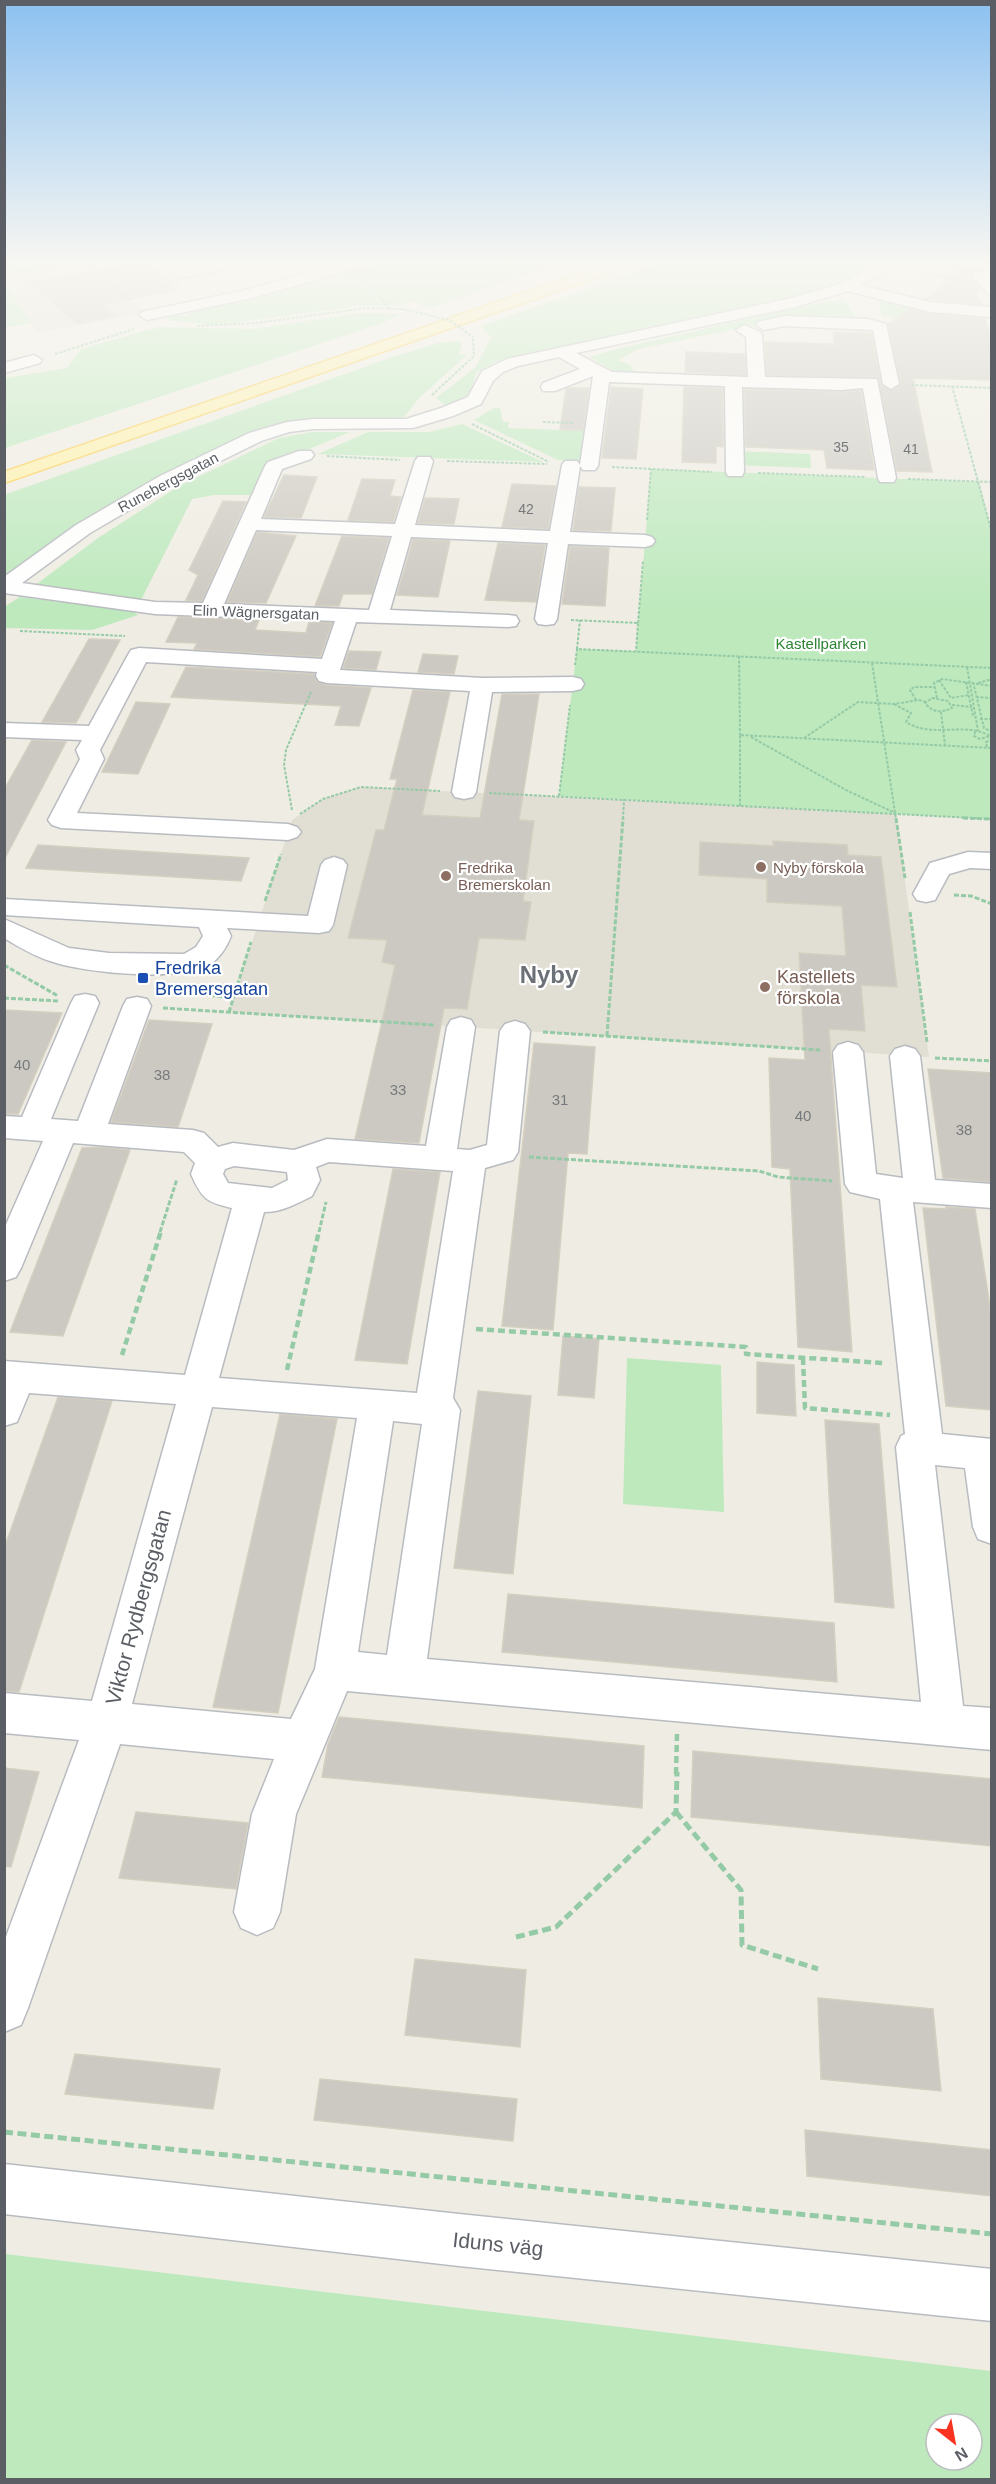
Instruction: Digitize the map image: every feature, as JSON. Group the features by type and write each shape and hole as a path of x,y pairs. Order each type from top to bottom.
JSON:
{"main road":[{"path":"4,462 251,379"},
{"path":"4,478 290,379"}],"street":[{"name":"Runebergsgatan","path":"4,587 83,529 167,480 255,437 287,427 313,424 407,424 447,412 475,400 484,379"},
{"path":"549,387 575,379"},
{"path":"546,619 559,538 580,466 596,379"},
{"path":"681,379 868,383 887,478"},
{"path":"890,379 891,384"},
{"path":"733,381 735,472"},
{"path":"211,610 274,466 304,455"},
{"path":"378,616 424,461"},
{"path":"248,524 645,541"},
{"name":"Elin Wägnersgatan","path":"4,587 150,608 508,621"},
{"path":"150,608 138,640 88,750 92,759 61,820 290,826"},
{"path":"329,671 348,615"},
{"path":"138,640 329,671 482,685 573,684"},
{"path":"464,792 482,685"},
{"path":"4,730 97,733"},
{"path":"913,892 939,869 968,860 992,861"},
{"path":"4,907 319,925 334,864"},
{"path":"4,927 65,957 186,964 207,952 215,943 217,936 207,917"},
{"path":"4,1268 47,1130 77,1002"},
{"path":"47,1130 137,1006"},
{"path":"433,1409 445,1327 461,1027"},
{"path":"212,1161 233,1154 296,1162 327,1150 455,1160 502,1152 515,1031"},
{"path":"916,1051 907,1190 915,1365 923,1433 914,1447 944,1725"},
{"path":"848,1052 861,1184 992,1196"},
{"path":"47,1130 193,1141 212,1161"},
{"path":"212,1161 207,1174 213,1188 219,1193 251,1199 276,1200 301,1188 305,1172 296,1162"},
{"name":"Viktor Rydbergsgatan","path":"4,2008 106,1721 251,1199"},
{"path":"4,1411 11,1376 442,1410 404,1676"},
{"path":"257,1912 273,1814 334,1670 378,1405"},
{"path":"923,1433 986,1454 992,1527"},
{"path":"334,1670 992,1729"},
{"path":"4,1713 303,1741"},
{"name":"Iduns väg","path":"4,2189 459,2240 992,2295"}],"path":[{"path":"891,384 992,388"},
{"path":"952,386 992,533"},
{"path":"304,455 992,482"},
{"path":"546,619 638,623 636,651"},
{"path":"559,796 580,620"},
{"path":"20,631 138,640"},
{"path":"577,649 992,668"},
{"path":"739,656 740,806"},
{"path":"872,663 896,814 913,892 916,1051"},
{"path":"967,667 973,696 984,728 991,734"},
{"path":"229,1011 290,826 292,804 284,765 286,750 315,682 329,671"},
{"path":"978,683 992,679"},
{"path":"939,680 951,698 973,696 992,698"},
{"path":"937,698 934,683 939,680 992,686"},
{"path":"965,731 976,729 970,682"},
{"path":"916,700 910,690 914,687 934,687"},
{"path":"803,738 858,702 894,704 916,700 926,702 937,698 948,701 952,705 973,707"},
{"path":"926,702 928,708 940,712 950,710 952,705"},
{"path":"894,704 911,713 906,722 910,726 991,734"},
{"path":"973,707 976,718 974,736 983,739 988,747"},
{"path":"940,712 945,745"},
{"path":"976,718 992,719"},
{"path":"983,739 991,734"},
{"path":"740,735 988,747"},
{"path":"749,736 846,790 896,814"},
{"path":"988,747 986,742 992,740"},
{"path":"290,826 323,799 361,787 992,819"},
{"path":"607,1036 624,799"},
{"path":"913,892 971,896 992,904"},
{"path":"189,986 207,996 233,998"},
{"path":"4,998 77,1002"},
{"path":"112,1384 189,1141"},
{"path":"281,1397 338,1150"},
{"path":"502,1152 518,1156 759,1172 778,1177 861,1184"},
{"path":"445,1327 746,1347 746,1354 915,1365"},
{"path":"802,1358 804,1408 923,1433"},
{"path":"677,1700 676,1812 741,1890 742,1945 818,1969"},
{"path":"516,1937 556,1927 676,1812"},
{"path":"4,2132 992,2234"}],"shaded area":[{"path":"361,787 896,814 929,1057 229,1012 292,820 323,799"}],"green space":[{"path":"5,379 213,379 5,448"},
{"path":"331,379 440,379 419,398 404,417 290,422 205,454 87,519 5,577 4,495"},
{"path":"461,379 474,379 467,399 448,407 436,398"},
{"path":"494,408 500,408 503,422 509,422 508,428 560,430 561,424 589,426 581,463 558,460 474,420"},
{"path":"462,424 543,462 318,454 368,432 429,432"},
{"path":"312,432 350,432 276,463 255,495 214,495 192,499 141,600 34,586 98,538 179,486 279,438"},
{"path":"734,451 810,454 811,468 734,465"},
{"name":"Kastellparken","path":"651,469 979,482 992,533 991,819 559,796 577,649 636,651"},
{"path":"20,597 132,611 138,615 92,630 5,628 4,607"},
{"path":"627,1358 721,1365 724,1512 623,1504"},
{"path":"5,2254 991,2371 991,2479 5,2479"}],"building":[{"path":"878,379 881,384 892,391 901,384 900,379 913,379 932,472 897,471"},
{"path":"949,379 992,379 992,380"},
{"path":"611,387 643,389 636,459 602,458"},
{"path":"684,387 723,388 723,447 716,446 716,463 682,462"},
{"path":"589,388 583,430 560,430 566,389"},
{"path":"744,389 841,392 861,390 874,470 827,468 824,450 746,447"},
{"path":"284,475 317,477 301,518 264,517"},
{"path":"362,479 395,480 390,496 401,497 393,522 348,520"},
{"path":"512,484 556,486 548,529 502,527"},
{"path":"579,487 615,488 611,531 573,530"},
{"path":"425,498 459,499 454,524 418,523"},
{"path":"223,501 246,502 202,601 186,600 198,575 189,570"},
{"path":"257,532 296,536 266,603 227,602"},
{"path":"342,536 389,538 372,594 343,594 339,606 315,606"},
{"path":"413,539 450,541 438,597 397,595"},
{"path":"498,543 545,545 536,602 485,600"},
{"path":"570,546 609,548 605,606 562,604"},
{"path":"178,617 259,620 255,630 306,633 309,622 332,623 320,657 194,649 197,643 166,642"},
{"path":"89,639 120,640 76,723 42,722"},
{"path":"349,651 381,652 376,670 343,668"},
{"path":"423,654 458,656 454,674 418,672"},
{"path":"186,667 314,674 317,682 326,685 371,688 359,726 335,725 341,706 171,697"},
{"path":"413,690 450,692 422,815 480,818 502,694 539,694 519,820 534,821 523,901 531,902 525,940 479,938 467,1009 444,1008 419,1143 355,1139 395,965 382,962 387,940 348,938 376,830 384,830 397,779 390,779"},
{"path":"136,702 170,704 138,774 102,772"},
{"path":"32,740 66,742 4,860 4,790"},
{"path":"773,841 847,845 848,855 881,857 897,987 861,985 865,1031 829,1029 852,1352 798,1347 790,1169 772,1167 769,1058 805,1060 799,953 846,956 842,906 767,902 767,879 699,875 700,842 774,846"},
{"path":"38,845 249,858 241,881 26,868"},
{"path":"4,1010 62,1013 18,1114 4,1114"},
{"path":"149,1020 212,1024 178,1127 111,1122"},
{"path":"534,1043 595,1047 587,1154 568,1153 553,1330 502,1326"},
{"path":"928,1069 992,1073 992,1182 943,1178"},
{"path":"82,1148 130,1150 63,1336 10,1332"},
{"path":"393,1169 440,1172 407,1364 355,1360"},
{"path":"946,1207 975,1209 992,1320 992,1410 946,1406 923,1208 947,1209"},
{"path":"563,1336 599,1339 594,1398 558,1395"},
{"path":"757,1362 794,1365 796,1416 757,1413"},
{"path":"478,1391 531,1396 513,1574 454,1568"},
{"path":"58,1397 112,1401 19,1692 4,1691 4,1549"},
{"path":"280,1414 337,1419 278,1713 213,1707"},
{"path":"825,1420 879,1424 894,1608 835,1602"},
{"path":"508,1594 834,1623 837,1682 502,1652"},
{"path":"339,1717 644,1746 642,1808 322,1777 328,1744"},
{"path":"693,1751 992,1779 992,1846 691,1817"},
{"path":"4,1768 39,1772 11,1867 4,1866"},
{"path":"136,1812 248,1823 236,1889 119,1878"},
{"path":"415,1959 526,1970 520,2047 405,2035"},
{"path":"818,1998 933,2009 941,2091 821,2079"},
{"path":"75,2054 220,2069 213,2109 65,2094"},
{"path":"320,2079 517,2099 513,2141 314,2120"},
{"path":"805,2130 992,2150 992,2196 807,2176"}],"place":[{"name":"Nyby förskola","path":"761,867"},
{"name":"Fredrika Bremerskolan","path":"446,876"},
{"name":"Fredrika Bremersgatan","path":"143,978"},
{"name":"Kastellets förskola","path":"765,987"}],"district":[{"name":"Nyby","path":"549,974"}]}
